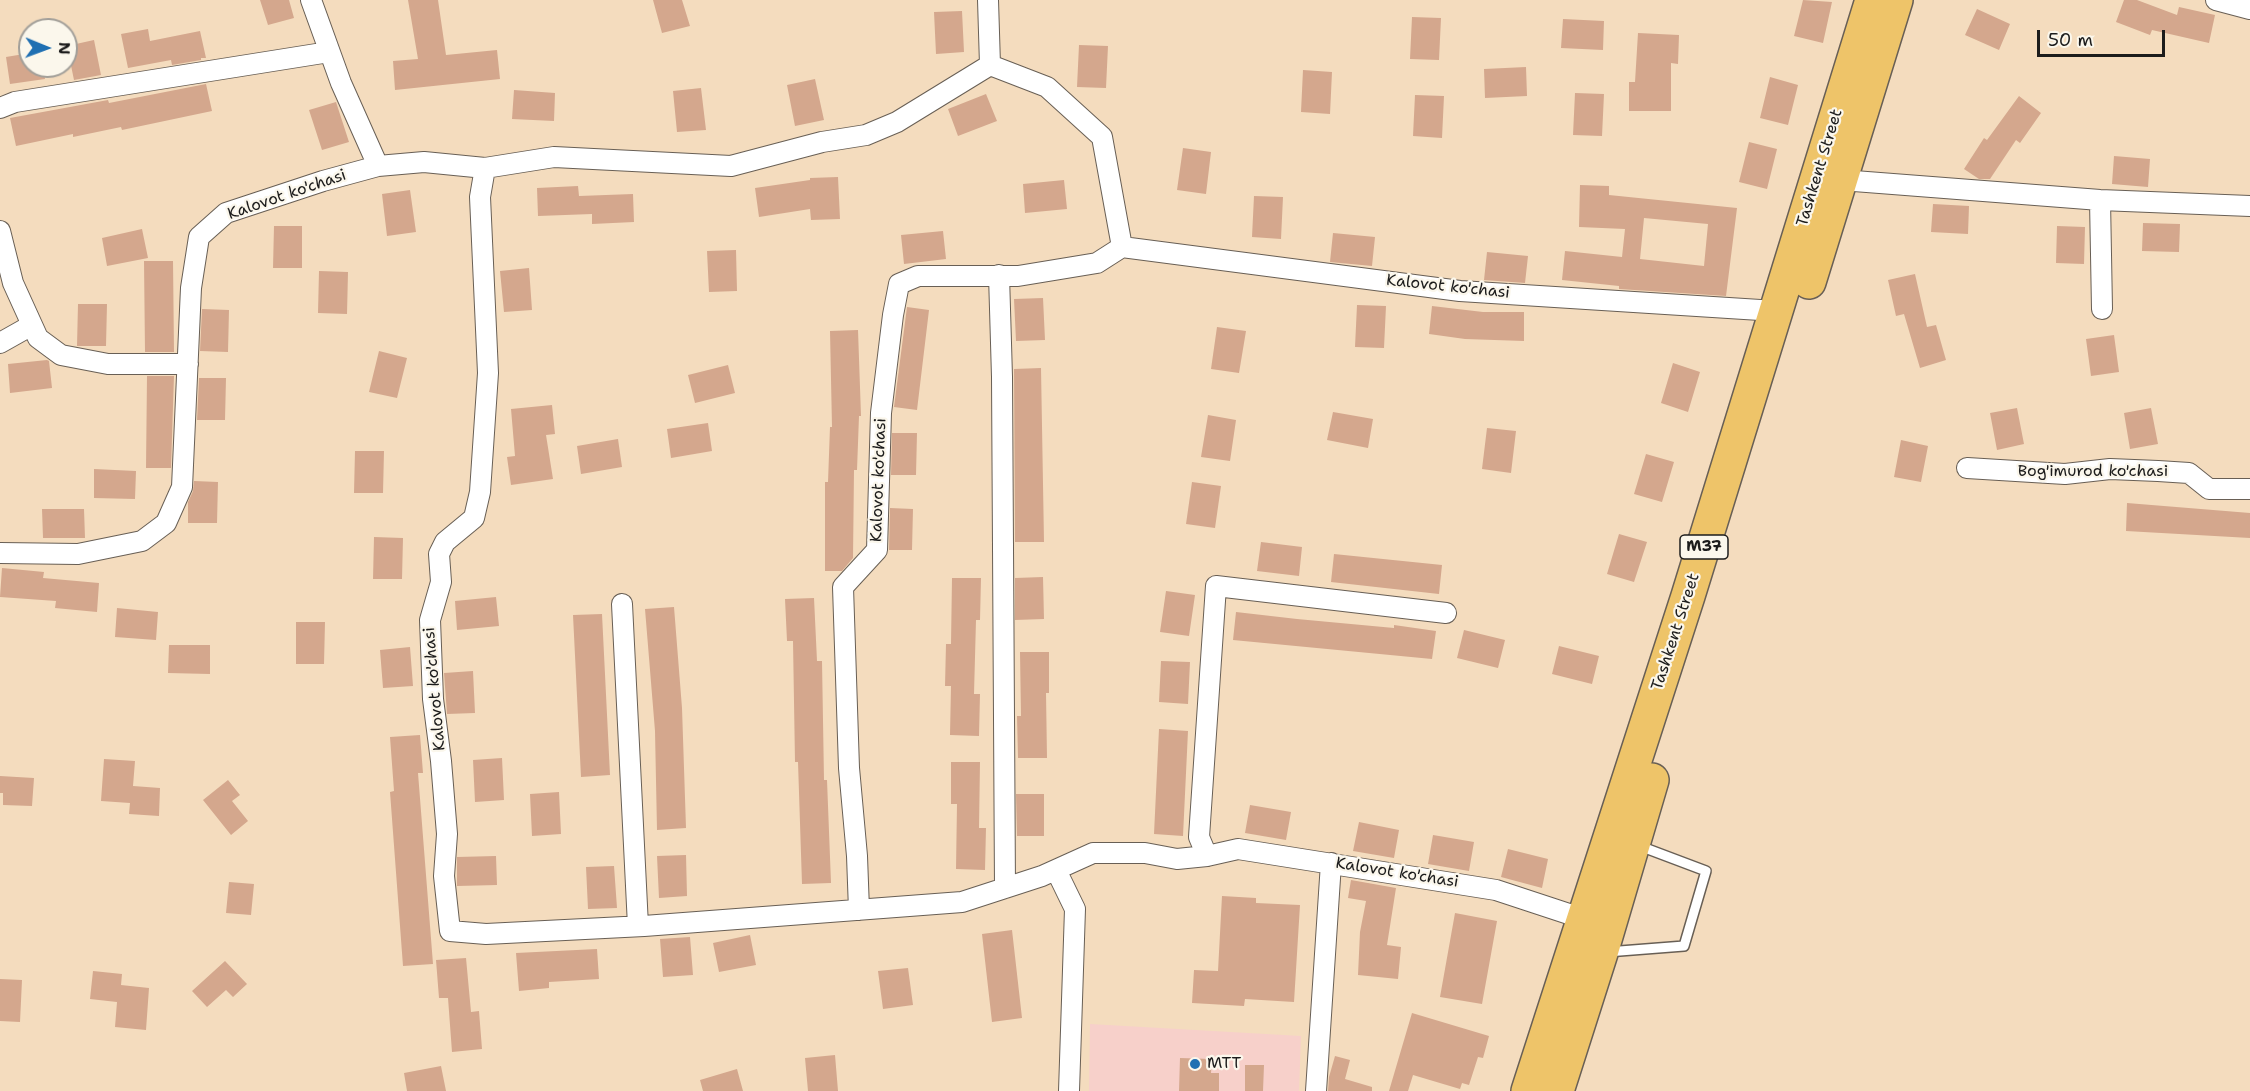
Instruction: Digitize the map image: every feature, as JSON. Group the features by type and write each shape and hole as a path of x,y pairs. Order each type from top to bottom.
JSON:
{"highway":[{"name":"Tashkent Street","path":"1528,1091 1688,596 1872,0"},
{"name":"Tashkent Street","path":"1557,1091 1601,953 1632,843 1896,0"}],"street":[{"path":"311,0 329,52 378,166"},
{"path":"988,0 990,64 1047,87 1102,136 1122,247"},
{"path":"2216,0 2250,9"},
{"path":"0,108 15,102 329,52"},
{"name":"Kalovot ko'chasi","path":"0,553 78,554 142,541 166,523 182,487 191,288 199,237 226,213 323,181 378,166 424,162 485,168 554,157 731,166 822,142 866,135 897,122 990,64"},
{"name":"Kalovot ko'chasi","path":"485,168 480,196 488,373 480,492 474,518 445,542 439,554 441,582 429,620 433,699 447,834 444,876 450,931 486,934 638,926 962,902 1056,870 1093,853 1145,853 1177,858 1207,856 1238,849 1496,890 1584,919"},
{"path":"1841,180 2100,200 2250,206"},
{"path":"2100,200 2102,309"},
{"path":"0,231 13,283 38,338 61,354 108,364 188,364"},
{"name":"Kalovot ko'chasi","path":"859,909 849,768 843,587 877,550 881,413 899,284 918,276 1018,276 1097,263 1122,247 1460,291 1776,311"},
{"path":"999,275 1002,389 1005,888"},
{"path":"0,343 32,325"},
{"name":"Bog'imurod ko'chasi","path":"1967,468 2065,474 2110,469 2189,473 2209,489 2250,489"},
{"path":"1207,856 1199,837 1216,586 1446,613"},
{"path":"622,604 638,926"},
{"path":"1316,1091 1331,862"},
{"path":"1056,870 1075,909 1069,1091"}],"lane":[{"path":"1601,953 1684,946 1706,871 1632,843"}],"shaded area":[{"name":"MTT","path":"1090,1024 1301,1036 1299,1091 1089,1091"}],"building":[{"path":"260,0 289,0 294,18 268,25"},
{"path":"408,0 438,0 446,55 497,50 500,79 395,90 393,61 418,59"},
{"path":"653,0 682,0 690,26 662,33"},
{"path":"1803,0 1832,2 1823,43 1794,36"},
{"path":"2124,0 2137,0 2177,15 2179,7 2215,15 2209,43 2152,30 2150,35 2116,22"},
{"path":"1977,9 2010,24 1999,50 1965,35"},
{"path":"962,11 964,52 936,54 934,12"},
{"path":"1412,17 1441,18 1439,60 1410,59"},
{"path":"1563,19 1604,21 1603,50 1561,48"},
{"path":"148,29 150,41 200,31 206,58 172,65 171,60 128,68 121,34"},
{"path":"1638,33 1679,35 1678,64 1671,63 1671,111 1629,111 1629,82 1635,82"},
{"path":"94,40 101,75 74,80 74,78 78,78 78,44"},
{"path":"1079,45 1108,46 1106,88 1077,87"},
{"path":"18,55 18,78 45,79 10,84 6,57"},
{"path":"1526,67 1527,96 1485,98 1484,69"},
{"path":"1303,70 1332,72 1330,114 1301,112"},
{"path":"1770,77 1798,85 1788,125 1760,118"},
{"path":"815,79 824,120 795,126 787,85"},
{"path":"206,84 212,111 122,130 121,127 73,137 73,134 16,146 10,118 108,100 109,103"},
{"path":"701,88 706,130 677,132 673,91"},
{"path":"514,90 555,93 554,121 512,119"},
{"path":"1575,93 1604,94 1602,136 1573,135"},
{"path":"986,94 997,121 958,136 948,109"},
{"path":"1415,95 1444,96 1442,138 1413,136"},
{"path":"2019,96 2041,113 2020,143 2016,140 1990,179 1979,179 1964,169 1984,138 1987,140"},
{"path":"336,102 349,142 322,150 309,110"},
{"path":"1749,142 1777,149 1767,189 1739,182"},
{"path":"1183,148 1211,152 1206,194 1177,190"},
{"path":"2114,156 2150,159 2148,187 2112,184"},
{"path":"838,177 840,219 811,220 810,209 759,217 755,188 810,180 810,178"},
{"path":"1064,180 1067,209 1025,213 1023,184"},
{"path":"1580,185 1609,186 1609,195 1737,208 1726,296 1619,289 1619,286 1562,280 1565,251 1622,257 1625,229 1579,227","holes":["1644,218 1708,224 1704,266 1640,259"]},
{"path":"578,186 579,196 633,194 634,222 592,224 592,214 538,216 537,188"},
{"path":"410,190 416,232 387,236 382,194"},
{"path":"1254,196 1283,197 1281,239 1252,237"},
{"path":"1933,204 1969,206 1968,234 1931,232"},
{"path":"2143,223 2180,224 2179,252 2142,251"},
{"path":"274,226 302,226 302,268 273,268"},
{"path":"2057,226 2085,227 2084,264 2056,263"},
{"path":"142,229 148,258 107,266 102,238"},
{"path":"943,231 946,259 904,264 901,235"},
{"path":"1333,233 1375,237 1372,266 1330,262"},
{"path":"736,250 737,291 709,292 707,251"},
{"path":"1487,252 1528,256 1525,283 1484,280"},
{"path":"144,261 173,261 174,352 145,352"},
{"path":"529,268 532,310 504,312 500,271"},
{"path":"319,271 348,272 347,314 318,313"},
{"path":"1915,274 1927,327 1936,325 1946,360 1920,368 1904,314 1896,316 1888,280"},
{"path":"1043,298 1045,340 1016,341 1014,299"},
{"path":"78,304 107,304 106,346 77,346"},
{"path":"1357,305 1386,306 1384,348 1355,347"},
{"path":"1432,306 1483,312 1524,312 1524,341 1465,339 1429,334"},
{"path":"907,307 929,310 917,410 894,407"},
{"path":"202,309 229,310 228,352 200,351"},
{"path":"1217,327 1246,331 1239,373 1211,369"},
{"path":"858,330 861,416 859,416 857,470 854,470 853,558 842,571 825,571 825,482 828,482 830,427 832,427 830,331"},
{"path":"2114,335 2119,372 2091,376 2086,339"},
{"path":"379,351 407,358 397,398 369,392"},
{"path":"47,360 52,388 10,393 8,364"},
{"path":"1673,363 1700,372 1688,412 1661,403"},
{"path":"728,365 735,393 695,403 688,375"},
{"path":"1041,368 1044,542 1015,542 1014,369"},
{"path":"147,376 174,376 171,468 146,468"},
{"path":"199,378 226,378 225,420 197,420"},
{"path":"552,405 555,434 546,435 553,479 511,485 507,457 515,456 511,409"},
{"path":"2017,408 2024,444 1997,450 1990,413"},
{"path":"2151,408 2158,444 2130,449 2124,413"},
{"path":"1333,412 1373,419 1368,448 1327,440"},
{"path":"1208,415 1236,420 1230,461 1201,457"},
{"path":"708,423 712,451 671,458 667,429"},
{"path":"1487,428 1516,431 1511,473 1482,469"},
{"path":"892,433 917,433 916,475 891,475"},
{"path":"618,439 622,467 581,474 577,446"},
{"path":"1901,440 1928,446 1921,482 1894,477"},
{"path":"355,451 384,451 383,493 354,493"},
{"path":"1646,454 1674,462 1662,502 1634,494"},
{"path":"94,469 136,471 135,499 94,498"},
{"path":"194,481 218,482 217,523 188,523 188,502"},
{"path":"1192,482 1221,486 1215,528 1186,524"},
{"path":"2127,503 2250,513 2250,538 2126,531"},
{"path":"890,508 913,509 912,550 889,550"},
{"path":"42,509 84,509 85,538 43,538"},
{"path":"1619,534 1647,542 1634,582 1607,574"},
{"path":"374,537 403,538 402,579 373,579"},
{"path":"1261,542 1302,547 1299,576 1257,571"},
{"path":"1334,554 1442,565 1439,594 1331,582"},
{"path":"2,568 44,572 43,578 99,583 97,612 55,608 56,601 0,597"},
{"path":"1043,577 1044,619 1015,620 1015,578"},
{"path":"952,578 981,578 980,620 976,620 974,694 980,694 979,736 950,735 951,686 945,686 946,644 951,644"},
{"path":"1166,591 1195,595 1189,636 1160,632"},
{"path":"496,597 499,626 457,630 455,601"},
{"path":"814,598 817,661 822,661 824,780 827,780 831,883 802,884 798,762 795,762 793,641 787,641 785,599"},
{"path":"674,607 682,708 686,828 657,830 655,731 645,609"},
{"path":"117,608 158,612 156,640 115,637"},
{"path":"1236,612 1394,628 1394,625 1436,631 1432,659 1233,640"},
{"path":"602,614 610,775 581,777 573,615"},
{"path":"296,622 325,622 324,664 296,664"},
{"path":"1464,630 1505,640 1498,668 1457,658"},
{"path":"169,645 210,645 210,674 168,673"},
{"path":"1559,646 1599,656 1592,684 1552,674"},
{"path":"410,647 413,686 383,688 380,650"},
{"path":"1020,652 1049,652 1049,693 1046,693 1047,758 1018,758 1017,716 1021,716"},
{"path":"1161,661 1190,662 1188,704 1159,702"},
{"path":"473,671 475,713 447,714 444,673"},
{"path":"1159,729 1188,731 1183,836 1154,834"},
{"path":"420,735 423,773 418,773 433,964 403,966 390,792 394,791 390,737"},
{"path":"502,758 504,800 475,802 473,760"},
{"path":"104,759 135,761 133,786 160,788 159,816 129,814 130,803 101,801"},
{"path":"951,762 980,762 979,828 986,828 985,870 956,869 957,804 951,804"},
{"path":"0,776 34,778 32,806 3,805"},
{"path":"228,780 240,795 232,801 248,821 231,835 203,800"},
{"path":"559,792 561,834 532,836 530,794"},
{"path":"1016,794 1044,794 1044,836 1017,836"},
{"path":"1250,805 1291,812 1286,840 1245,833"},
{"path":"1359,822 1399,830 1394,858 1353,851"},
{"path":"1433,835 1474,842 1469,871 1428,864"},
{"path":"1508,849 1548,859 1542,888 1501,877"},
{"path":"686,855 687,896 659,898 657,856"},
{"path":"496,856 497,885 457,886 457,857"},
{"path":"614,866 617,908 588,909 586,867"},
{"path":"1351,880 1396,888 1387,945 1401,947 1398,979 1358,975 1360,932 1366,901 1348,898"},
{"path":"229,882 254,884 251,915 226,913"},
{"path":"1222,896 1256,898 1256,903 1300,905 1294,1002 1245,999 1244,1006 1192,1003 1194,970 1218,971"},
{"path":"1455,913 1497,921 1482,1004 1440,997"},
{"path":"1012,930 1022,1018 992,1022 982,934"},
{"path":"750,935 756,965 719,972 713,943"},
{"path":"690,937 693,975 663,977 660,939"},
{"path":"597,949 599,979 549,982 549,988 519,991 516,953"},
{"path":"466,958 471,1012 479,1011 482,1049 452,1052 448,998 439,998 436,960"},
{"path":"225,961 247,984 233,997 226,990 207,1007 192,991"},
{"path":"908,968 913,1005 883,1009 878,971"},
{"path":"93,971 122,974 121,985 149,988 146,1030 115,1027 117,1002 90,999"},
{"path":"0,979 22,980 20,1022 0,1021"},
{"path":"1412,1013 1489,1036 1483,1058 1478,1057 1469,1085 1462,1083 1460,1089 1413,1075 1408,1091 1389,1091"},
{"path":"835,1055 838,1091 808,1091 805,1058"},
{"path":"1335,1056 1350,1060 1345,1079 1372,1087 1372,1091 1328,1091"},
{"path":"1180,1058 1212,1059 1211,1073 1219,1073 1219,1091 1179,1091"},
{"path":"1245,1065 1264,1065 1263,1091 1245,1091"},
{"path":"441,1066 446,1091 407,1091 404,1073"},
{"path":"737,1069 743,1091 703,1091 700,1080"}],"place":[{"name":"MTT","path":"1195,1064"}]}
